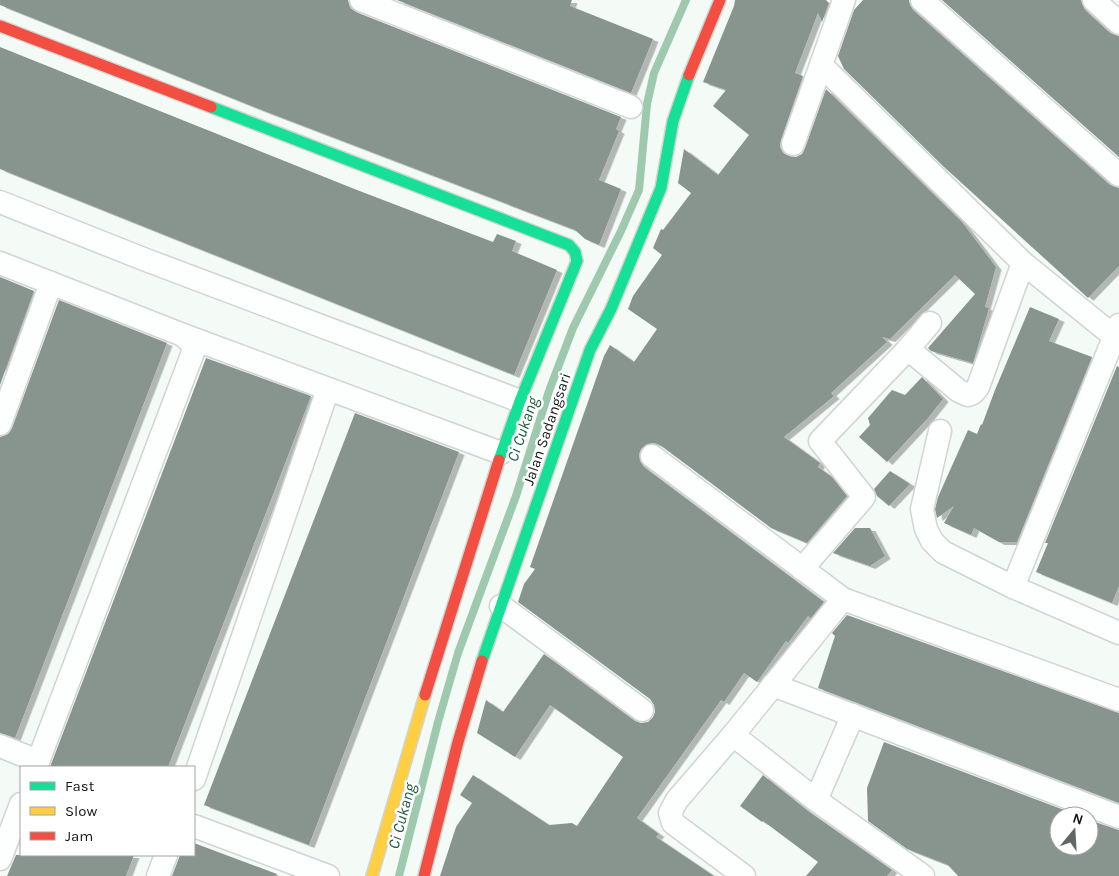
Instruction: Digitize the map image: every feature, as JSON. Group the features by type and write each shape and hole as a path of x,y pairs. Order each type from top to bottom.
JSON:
{"street":[{"path":"361,0 631,107"},
{"name":"Jalan Sadangsari","path":"424,876 435,823 475,683 501,606 590,350 611,309 661,188 673,121 695,58 720,0"},
{"path":"793,144 844,0"},
{"path":"922,0 1119,175"},
{"path":"1094,0 1119,23"},
{"path":"0,26 569,245 575,252 578,261 520,401 501,453 425,694 372,876"},
{"path":"821,66 1023,263 1117,331 1013,587"},
{"path":"0,202 146,260 520,401"},
{"path":"0,263 183,335 501,453"},
{"path":"908,349 959,391 968,395 973,393 978,387 1023,263"},
{"path":"0,424 51,283"},
{"path":"802,569 864,497 820,442 930,323"},
{"path":"0,746 37,764 195,347 183,335"},
{"path":"195,776 328,389"},
{"path":"940,431 922,509 926,530 932,541 944,552 1013,587 1119,633"},
{"path":"652,456 842,599 1119,700"},
{"path":"744,876 673,823 670,813 677,800 733,735 842,599"},
{"path":"501,606 642,710"},
{"path":"773,686 1119,817"},
{"path":"816,800 853,715"},
{"path":"733,735 816,800 923,876"},
{"path":"0,859 20,807"},
{"path":"195,826 328,876"},
{"path":"158,876 166,856"}],"building":[{"path":"0,0 348,0 350,8 356,12 621,117 616,129 619,131 599,180 621,189 599,245 585,239 575,230 259,109 0,5"},
{"path":"397,0 572,0 570,6 653,39 631,93"},
{"path":"735,0 826,0 829,3 822,22 818,13 795,73 803,76 780,147 783,153 789,156 796,157 802,154 826,89 962,222 996,267 985,307 989,308 973,363 931,351 928,348 975,294 955,275 890,339 882,337 887,342 831,393 834,396 784,437 820,463 818,467 832,477 847,496 807,543 771,528 660,445 654,443 647,444 641,449 639,454 640,461 644,467 824,602 811,618 808,616 788,643 786,641 757,682 744,673 724,702 721,700 637,818 659,834 656,837 714,876 440,876 456,827 472,803 460,795 473,775 549,825 572,823 577,826 623,757 550,705 515,757 477,733 486,700 503,712 544,654 635,721 641,723 648,722 655,712 654,705 650,699 518,602 524,584 535,569 530,567 604,356 610,345 634,362 657,329 628,309 633,296 662,255 653,248 661,229 663,230 691,193 678,183 684,149 718,175 749,135 713,106 726,90 703,82"},
{"path":"863,0 909,0 913,10 1110,185 1119,188 1119,266 1088,298 944,167 844,69 838,56 854,10"},
{"path":"942,0 1081,0 1085,10 1110,33 1119,36 1119,157"},
{"path":"0,47 357,190 493,242 497,234 516,241 512,251 557,270 514,375 0,169"},
{"path":"0,277 34,291 0,385"},
{"path":"59,300 167,343 15,738 0,733 0,437 8,434 12,428"},
{"path":"1030,307 1059,319 1049,341 1092,357 1017,542 999,542 974,528 971,535 944,523 954,506 937,518 935,509 938,497 968,430 977,434 982,425"},
{"path":"206,358 311,396 168,766 50,766"},
{"path":"1117,366 1119,367 1119,586 1112,603 1036,572 1048,543 1045,543"},
{"path":"922,377 943,399 887,462 859,437 870,425 868,418 892,390 905,395"},
{"path":"355,413 459,452 309,845 204,805"},
{"path":"890,471 910,484 889,506 877,496 874,489"},
{"path":"855,528 870,528 885,556 870,566 833,553"},
{"path":"847,615 1119,713 1119,803 818,688 835,636 832,633"},
{"path":"884,742 1054,806 1049,806 1049,856 1099,856 1099,823 1119,830 1119,876 958,876 948,865 907,849 868,821 867,788"},
{"path":"763,775 808,811 892,870 887,876 806,876 818,862 740,806"},
{"path":"195,843 277,874 276,876 172,876 180,856 195,856"},
{"path":"16,855 134,856 126,876 7,876"}],"waterway":[{"name":"Ci Cukang","path":"399,876 438,722 458,653 516,496 549,391 573,328 639,190 647,104 654,73 686,0"}],"traffic: fast":[{"path":"482,661 590,350 611,309 661,188 673,121 689,75"},
{"path":"211,107 569,245 575,252 577,261 520,401 499,460"}],"traffic: slow":[{"path":"372,876 425,695"}],"traffic: jam":[{"path":"689,75 720,0"},
{"path":"0,26 211,107"},
{"path":"425,695 499,460"},
{"path":"424,876 458,742 482,661"}]}
